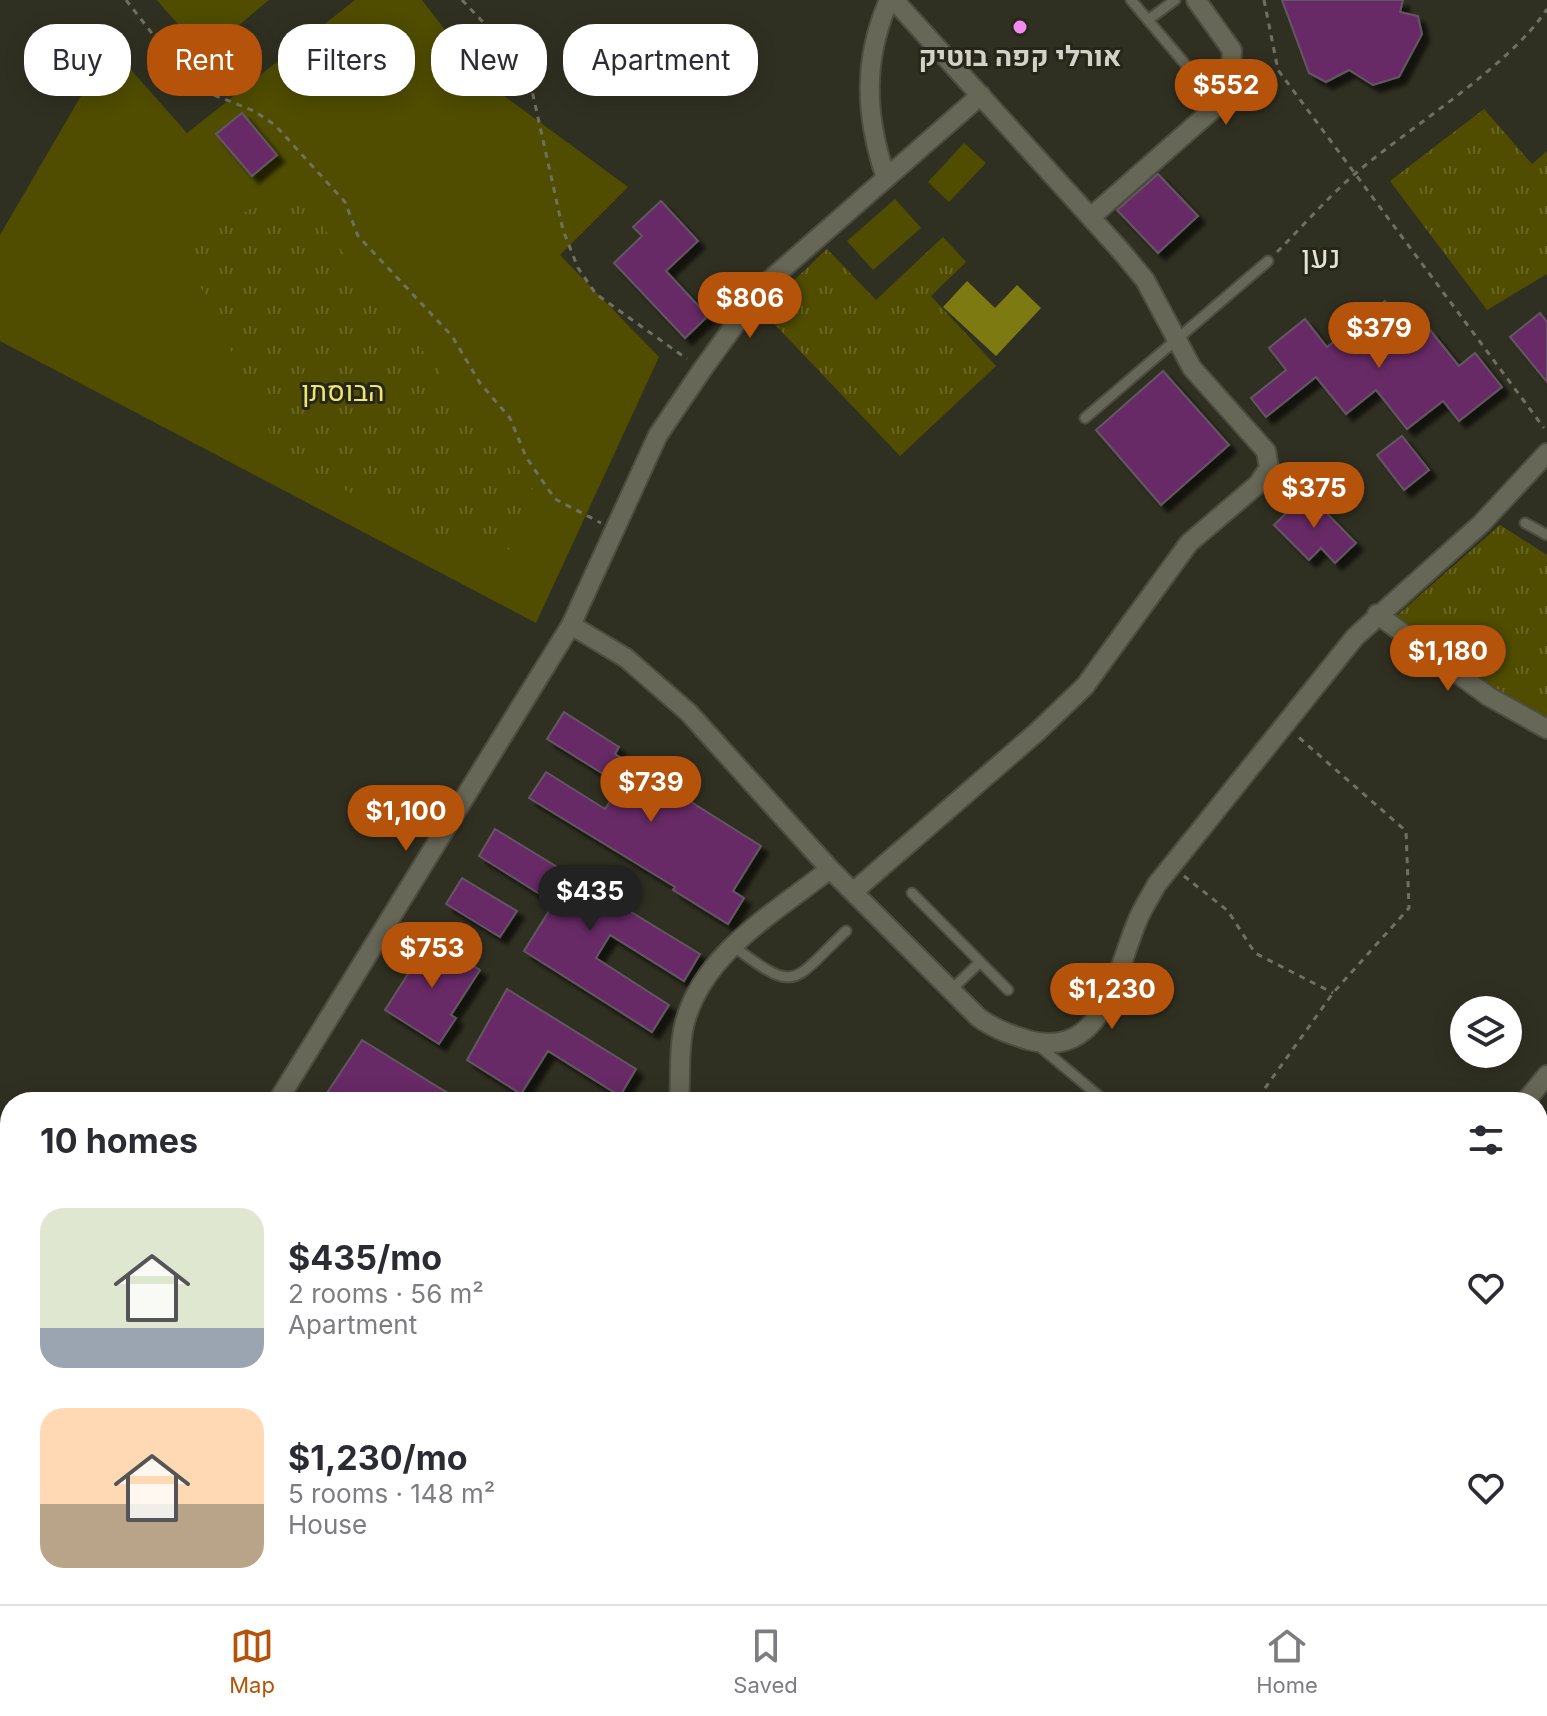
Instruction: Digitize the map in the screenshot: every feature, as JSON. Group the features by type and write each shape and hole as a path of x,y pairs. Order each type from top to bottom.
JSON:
{"street":[{"path":"1092,216 1219,104 1231,70 1232,50 1196,0"},
{"path":"853,892 1037,732 1085,686 1189,543 1258,484 1269,468 1266,451 1192,368 1145,280 1092,216 900,2 871,56 867,93 877,150 885,175"},
{"path":"283,1092 571,625 658,435 702,370 763,286 885,175 981,95"},
{"path":"571,625 626,658 689,713 830,869 949,991 996,1030 1051,1045 1069,1041 1092,1023 1115,987 1139,917 1171,867 1284,725 1377,614 1539,475 1547,453"},
{"path":"1377,614 1488,696 1547,729"},
{"path":"680,1092 684,1026 694,996 709,971 733,946 830,869"},
{"path":"1533,1092 1547,1075"}],"lane":[{"path":"1131,0 1219,104"},
{"path":"1148,20 1175,0"},
{"path":"1085,418 1268,261"},
{"path":"1525,523 1547,535"},
{"path":"912,893 1008,990"},
{"path":"733,946 772,976 788,979 800,975 846,931"},
{"path":"949,991 980,962"},
{"path":"1032,1041 1094,1092"}],"path":[{"path":"126,0 194,87 254,111 275,125 345,202 358,236 452,336 480,383 510,418 526,457 555,499 613,530"},
{"path":"462,0 527,68 563,230 578,268 596,294 702,370"},
{"path":"1264,0 1278,70 1353,175 1544,428"},
{"path":"1268,261 1353,175 1494,64 1536,25 1547,9"},
{"path":"1262,1092 1333,993 1409,908 1406,831 1284,725"},
{"path":"1171,867 1228,911 1255,953 1333,993"}],"green space":[{"path":"157,0 269,0 240,24 178,24"},
{"path":"355,0 422,0 440,24 431,24 431,96 504,96 628,187 560,255 659,357 536,623 0,341 0,235 81,96 131,96 131,70 147,88 147,96 154,96 187,133 234,96 262,96 262,74 278,61 278,96 415,96 415,24 325,24"},
{"path":"1484,109 1532,164 1547,151 1547,274 1487,310 1390,181"},
{"path":"964,143 986,163 949,202 928,182"},
{"name":"הבוסתן","path":"292,189 533,487 511,550 423,536 278,450 180,243"},
{"path":"895,199 921,228 873,270 847,241"},
{"path":"943,237 966,262 931,296 996,366 900,456 762,311 827,249 876,300"},
{"path":"1500,525 1547,555 1547,719 1515,702 1394,618"}],"shaded area":[{"path":"967,281 995,308 1017,285 1041,308 996,356 943,307"}],"building":[{"path":"1282,0 1403,0 1400,12 1418,16 1422,34 1399,77 1373,85 1349,70 1326,82 1309,73"},
{"path":"242,113 277,155 252,176 216,134"},
{"path":"1158,174 1198,216 1158,253 1117,210"},
{"path":"661,201 698,241 666,271 708,316 685,338 614,263 642,236 633,227"},
{"path":"1385,301 1416,341 1430,330 1459,366 1475,353 1502,387 1459,421 1443,401 1407,429 1376,390 1346,414 1316,377 1266,417 1251,398 1286,370 1269,348 1305,319 1327,347"},
{"path":"1540,313 1547,322 1547,382 1510,337"},
{"path":"1163,371 1229,445 1161,505 1096,430"},
{"path":"1402,436 1429,470 1404,490 1377,455"},
{"path":"1307,493 1356,543 1335,563 1321,548 1309,560 1274,525"},
{"path":"564,712 619,747 615,754 761,846 733,891 744,898 728,924 673,890 675,887 529,798 546,772 605,809 621,785 547,739"},
{"path":"495,829 700,954 684,981 610,935 596,958 669,1005 652,1032 524,951 554,903 479,856"},
{"path":"462,878 517,911 500,937 446,904"},
{"path":"425,936 480,970 451,1015 456,1018 439,1044 385,1010 413,966 408,963"},
{"path":"507,989 636,1069 622,1092 614,1092 548,1051 522,1092 518,1092 467,1060"},
{"path":"362,1040 447,1092 328,1092"}],"place":[{"name":"אורלי קפה בוטיק","path":"1020,27"}],"district":[{"name":"נען","path":"1321,256"}]}
